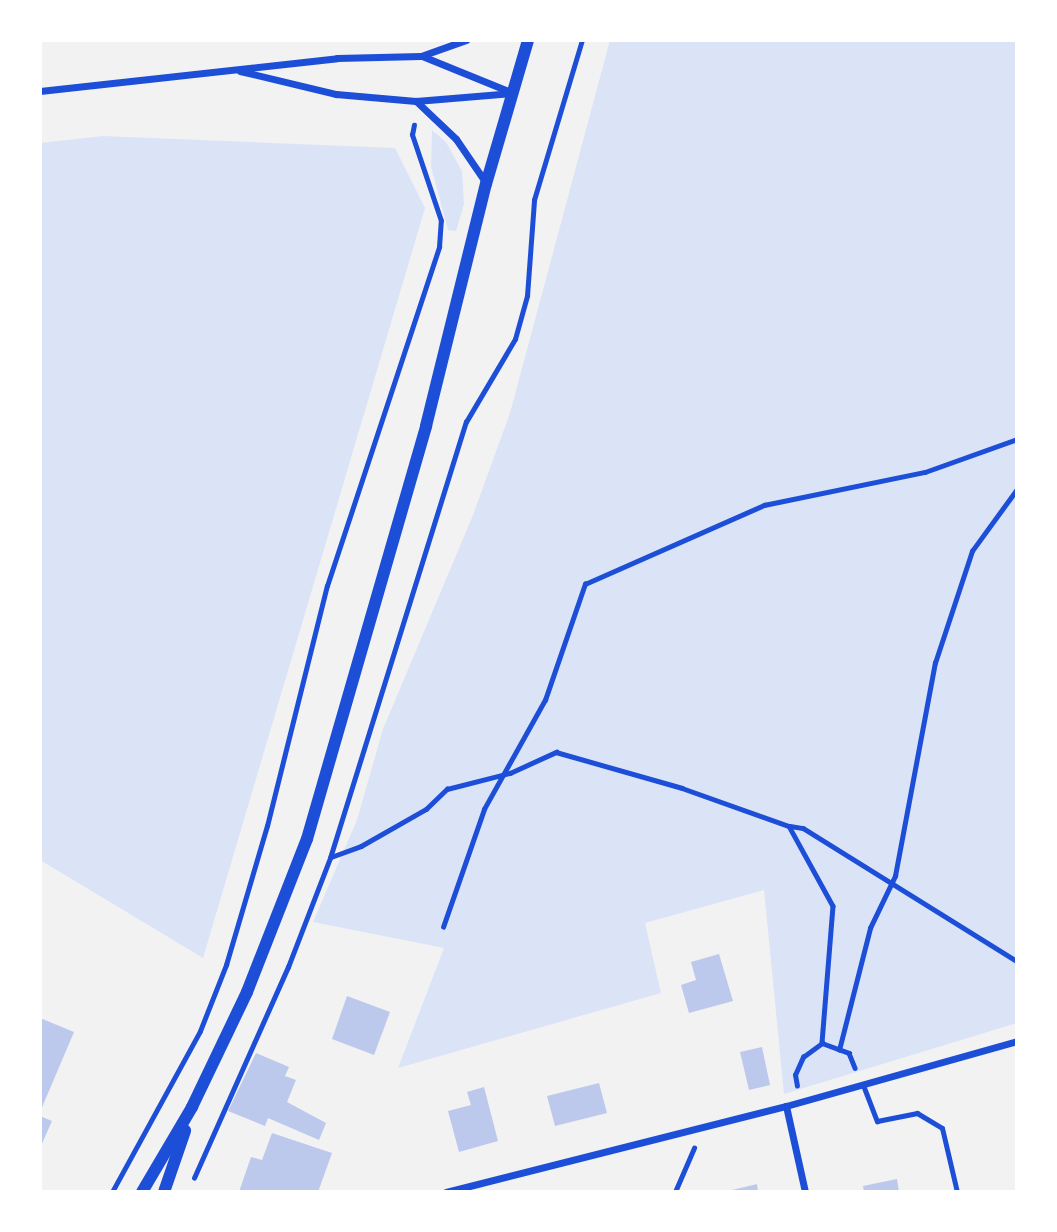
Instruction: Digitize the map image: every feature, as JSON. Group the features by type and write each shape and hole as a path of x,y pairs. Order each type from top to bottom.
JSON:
{"street":[{"path":"40,91 337,58 421,56 467,40"},
{"path":"142,1192 192,1107 253,979 307,839 426,426 486,184 528,40"},
{"path":"421,56 512,93"},
{"path":"235,70 336,94 416,101 512,93"},
{"path":"416,101 456,139 486,184"},
{"path":"446,1192 786,1106 1017,1041"},
{"path":"786,1106 804,1192"},
{"path":"165,1190 192,1107"}],"lane":[{"path":"863,1085 877,1121 917,1113 942,1128 957,1192"}],"path":[{"path":"190,1190 288,967 330,858 450,465 466,422 515,339 527,296 528,224 582,40"},
{"path":"112,1192 200,1031 226,965 267,827 327,586 439,247 441,221 412,135 414,124"},
{"path":"443,927 484,808 545,700 585,584 764,505 925,472 1017,439"},
{"path":"839,1050 870,928 892,881 935,663 972,551 1017,489"},
{"path":"330,858 361,846 426,809 447,789 503,774 556,752 682,788 786,825 803,828 1017,961"},
{"path":"786,825 833,906 821,1043 803,1057 795,1075 800,1102"},
{"path":"821,1043 849,1053 863,1085"},
{"path":"675,1192 700,1135"}],"shaded area":[{"path":"610,40 1017,40 1017,1023 784,1094 764,890 645,923 661,993 398,1068 444,948 313,922 357,820 383,729 473,515 510,413"},
{"path":"432,130 446,142 462,171 464,204 456,231 448,230 431,167"},
{"path":"103,136 395,148 425,208 203,958 40,860 40,143"}],"building":[{"path":"719,954 733,1001 689,1013 681,985 696,980 691,962"},
{"path":"347,996 390,1012 374,1055 332,1039"},
{"path":"40,1018 74,1032 40,1112"},
{"path":"762,1047 770,1085 749,1090 740,1052"},
{"path":"256,1053 289,1067 285,1076 296,1080 287,1102 326,1123 319,1140 268,1118 265,1126 228,1111"},
{"path":"599,1083 607,1113 555,1126 547,1096"},
{"path":"484,1087 498,1141 459,1152 448,1111 471,1105 467,1092"},
{"path":"40,1116 52,1121 40,1148"},
{"path":"272,1133 332,1153 318,1192 239,1192 251,1157 262,1160"},
{"path":"897,1179 899,1192 864,1192 863,1186"},
{"path":"757,1184 758,1192 728,1191"}]}
